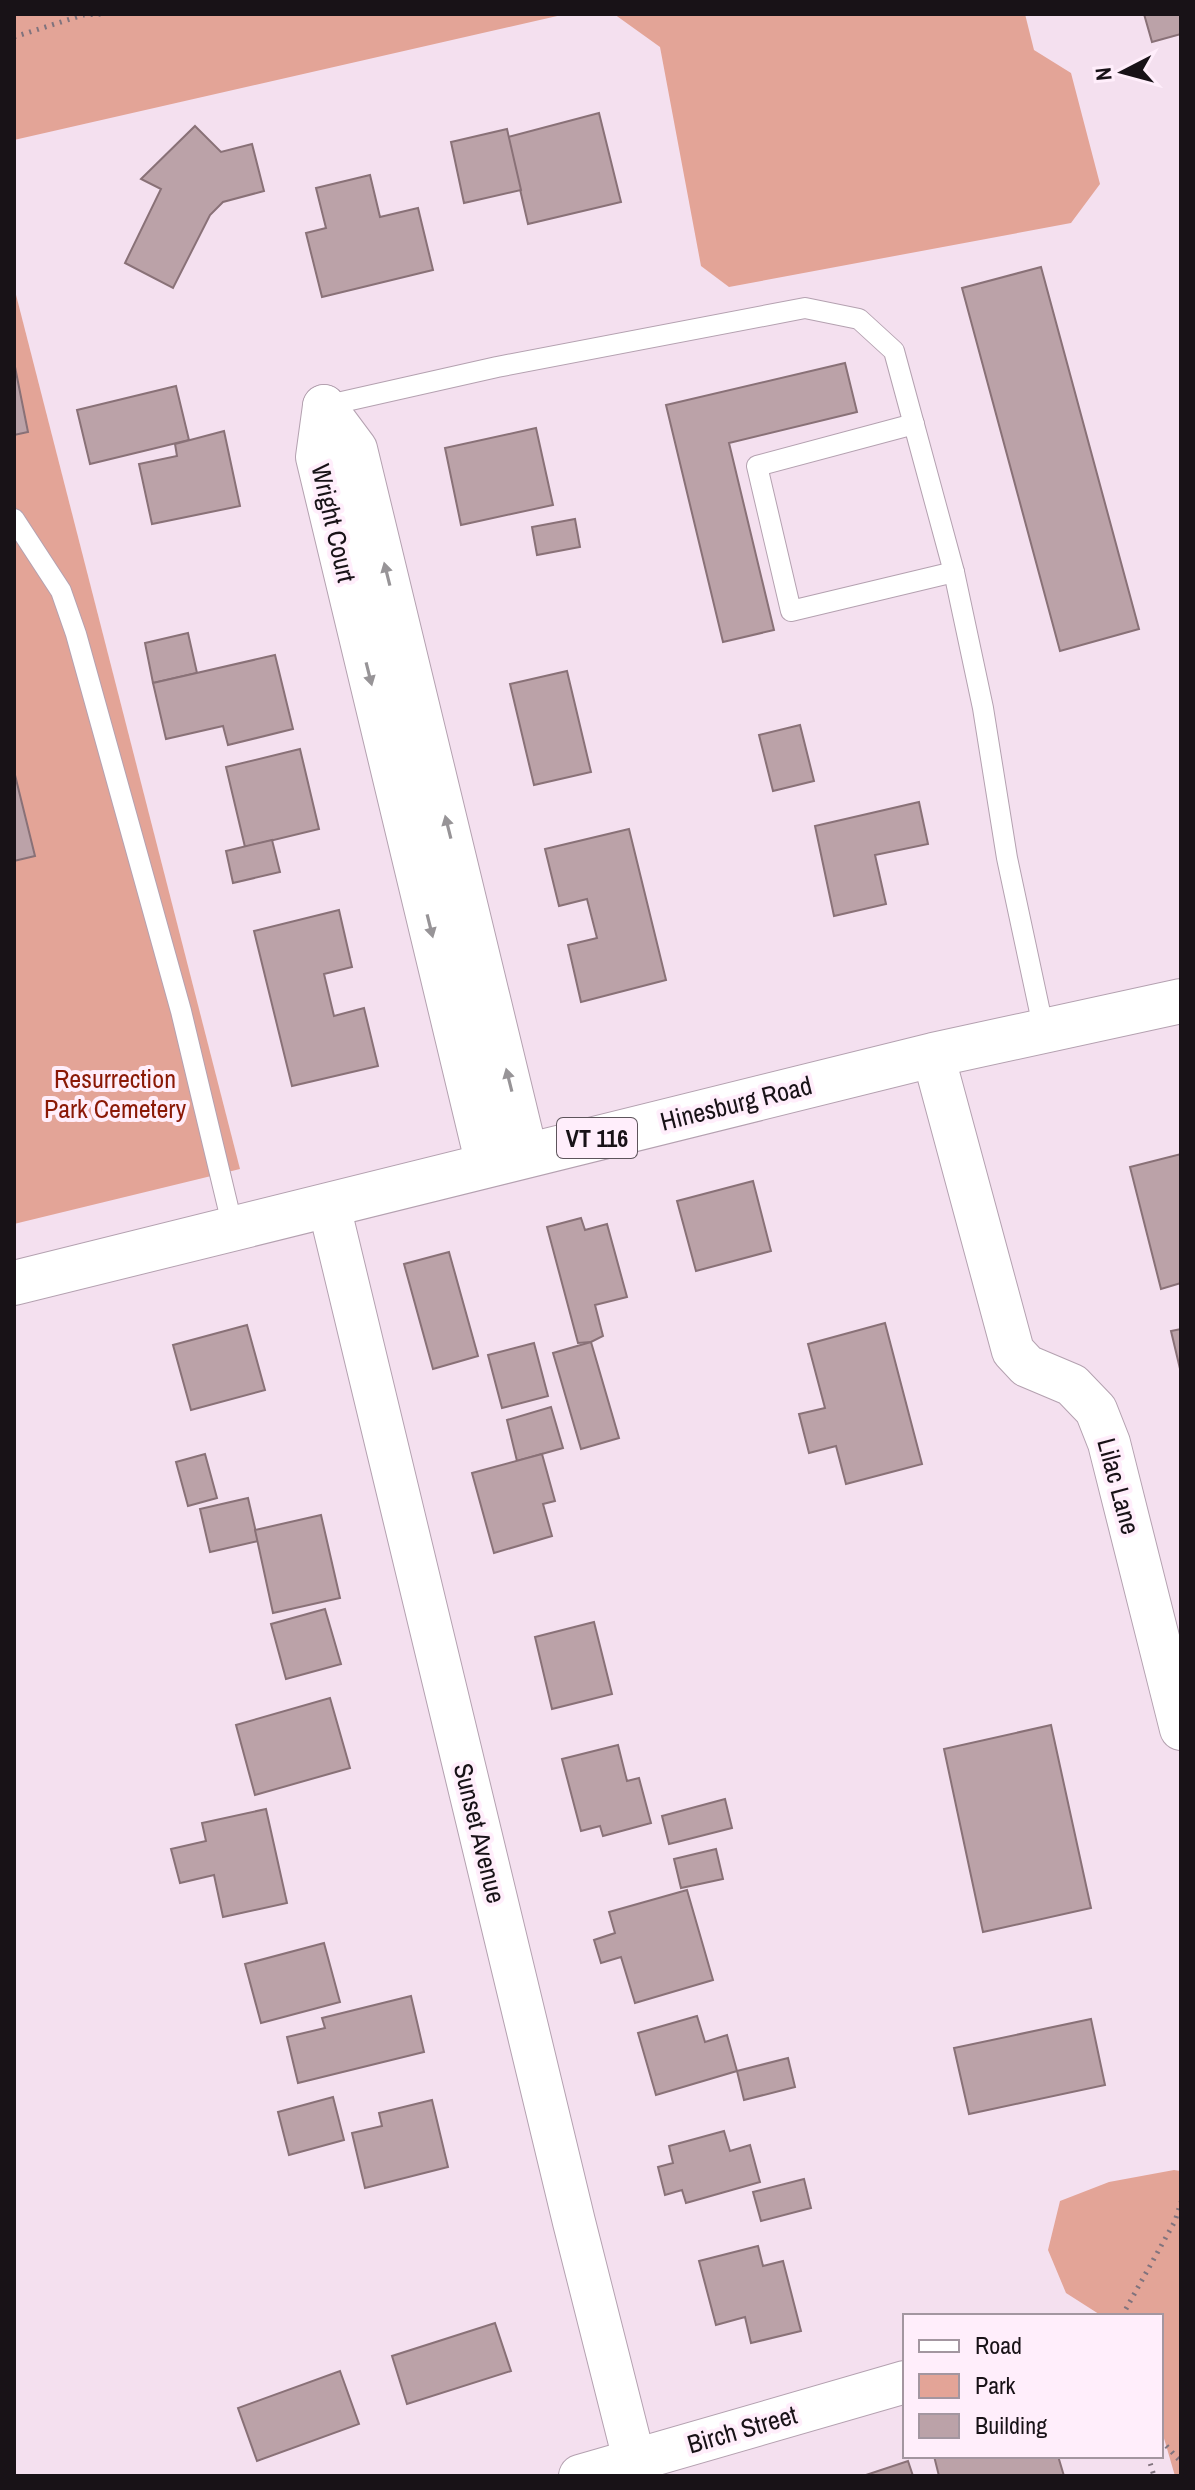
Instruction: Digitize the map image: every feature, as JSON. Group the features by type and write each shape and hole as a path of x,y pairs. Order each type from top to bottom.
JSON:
{"main road":[{"name":"Hinesburg Road","path":"14,1283 933,1055 1181,1001"}],"street":[{"name":"Wright Court","path":"324,406 317,457 507,1160"},
{"name":"Lilac Lane","path":"933,1055 1013,1351 1027,1366 1072,1385 1096,1410 1109,1443 1181,1729"},
{"name":"Sunset Avenue","path":"329,1206 634,2459"},
{"name":"Birch Street","path":"580,2476 903,2383"}],"lane":[{"path":"324,406 497,367 805,308 859,319 894,351 954,572 983,708 1007,858 1044,1031"},
{"path":"914,424 757,466 791,611 954,572"},
{"path":"14,519 61,591 76,634 181,1011 233,1228"}],"path":[{"path":"14,37 83,15 102,14"},
{"path":"1123,2314 1175,2221 1181,2202"},
{"path":"1163,2442 1181,2462"}],"green space":[{"path":"14,14 566,14 14,140"},
{"path":"614,14 1025,14 1034,50 1071,73 1100,184 1071,223 729,287 701,266 660,47"},
{"name":"Resurrection Park Cemetery","path":"14,287 240,1169 14,1224"},
{"path":"1181,2171 1181,2476 1175,2476 1163,2435 1163,2314 1099,2314 1066,2293 1048,2250 1060,2201 1109,2182"}],"building":[{"path":"1144,14 1181,14 1181,34 1152,42"},
{"path":"599,113 621,202 528,224 508,137"},
{"path":"195,126 221,152 252,144 264,191 223,202 210,215 173,288 125,263 161,189 141,179"},
{"path":"507,129 521,190 464,203 451,142"},
{"path":"370,175 380,217 418,208 433,270 322,297 306,233 326,228 316,188"},
{"path":"1041,267 1139,629 1060,651 962,288"},
{"path":"14,362 28,432 14,435"},
{"path":"845,363 857,412 729,443 774,630 723,642 666,405"},
{"path":"176,386 189,440 90,464 77,410"},
{"path":"536,428 553,505 461,525 445,448"},
{"path":"224,431 240,506 152,524 139,464 177,456 175,444"},
{"path":"575,519 580,547 537,555 532,527"},
{"path":"188,633 197,673 153,683 145,643"},
{"path":"275,655 293,729 228,745 223,726 166,739 153,683"},
{"path":"567,671 591,772 534,785 510,684"},
{"path":"800,725 814,781 773,791 759,735"},
{"path":"300,749 319,829 245,847 226,767"},
{"path":"14,771 35,856 14,861"},
{"path":"919,802 928,844 875,855 886,904 834,916 815,826"},
{"path":"629,829 666,980 581,1002 568,945 597,938 587,899 559,906 545,849"},
{"path":"272,840 280,872 233,883 226,851"},
{"path":"339,910 352,967 324,974 334,1016 364,1008 378,1066 292,1086 254,931"},
{"path":"1181,1154 1181,1283 1161,1289 1130,1167"},
{"path":"753,1181 771,1251 696,1271 677,1201"},
{"path":"581,1218 585,1230 607,1224 627,1297 595,1305 603,1336 591,1342 578,1343 547,1227"},
{"path":"449,1252 478,1356 433,1369 404,1264"},
{"path":"885,1323 922,1464 846,1484 836,1446 809,1453 799,1414 825,1408 808,1344"},
{"path":"247,1325 265,1390 191,1410 173,1345"},
{"path":"1181,1329 1181,1373 1171,1331"},
{"path":"591,1342 619,1438 581,1449 553,1353"},
{"path":"534,1343 548,1396 502,1408 488,1355"},
{"path":"551,1407 563,1448 517,1461 507,1420"},
{"path":"205,1454 217,1498 188,1506 176,1462"},
{"path":"542,1454 555,1501 543,1504 552,1536 494,1553 472,1473"},
{"path":"248,1498 258,1541 210,1552 200,1509"},
{"path":"321,1515 340,1598 273,1613 255,1530"},
{"path":"325,1609 341,1664 286,1679 271,1624"},
{"path":"594,1622 612,1694 552,1709 535,1637"},
{"path":"330,1698 350,1768 255,1795 236,1725"},
{"path":"1051,1725 1091,1908 983,1932 944,1749"},
{"path":"618,1745 627,1781 639,1778 651,1823 603,1836 600,1826 581,1831 562,1759"},
{"path":"725,1799 732,1828 669,1844 662,1816"},
{"path":"266,1809 287,1903 223,1917 214,1875 180,1883 171,1849 206,1841 202,1823"},
{"path":"716,1849 723,1879 681,1888 674,1859"},
{"path":"687,1890 713,1980 635,2003 621,1957 601,1963 594,1940 615,1933 609,1912"},
{"path":"324,1943 340,2002 261,2023 245,1964"},
{"path":"411,1996 424,2052 298,2083 287,2037 325,2028 322,2018"},
{"path":"697,2016 705,2042 727,2035 737,2071 656,2095 638,2033"},
{"path":"1091,2019 1105,2085 969,2114 954,2048"},
{"path":"788,2058 795,2087 744,2100 737,2071"},
{"path":"333,2097 344,2140 289,2155 278,2112"},
{"path":"432,2100 448,2167 365,2188 352,2133 382,2126 379,2113"},
{"path":"724,2131 730,2151 750,2145 760,2182 686,2203 682,2190 665,2195 658,2167 673,2163 669,2146"},
{"path":"804,2179 811,2208 761,2221 753,2192"},
{"path":"758,2246 763,2266 783,2261 801,2331 751,2343 745,2317 716,2325 699,2261"},
{"path":"495,2323 511,2371 407,2404 392,2356"},
{"path":"340,2371 359,2424 257,2461 238,2408"},
{"path":"934,2458 1059,2458 1064,2476 939,2476"},
{"path":"908,2461 913,2476 863,2476"}]}
